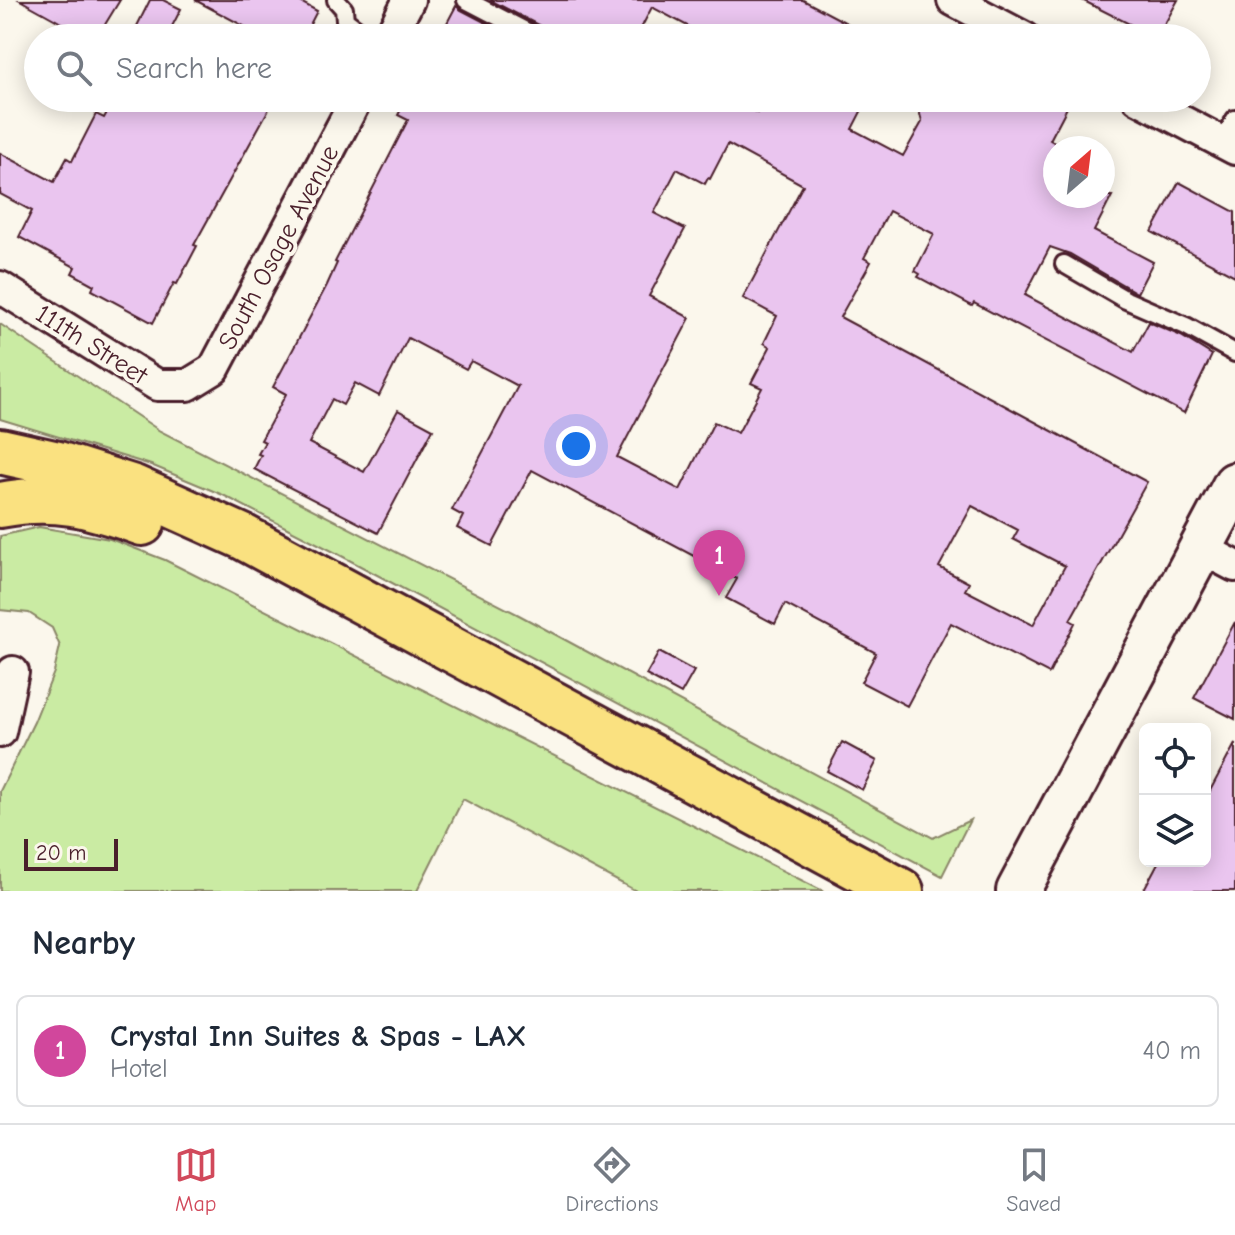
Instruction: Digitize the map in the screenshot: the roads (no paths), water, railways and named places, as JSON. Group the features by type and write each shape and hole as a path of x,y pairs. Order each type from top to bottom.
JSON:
{"highway":[{"path":"0,451 58,464 134,488 243,537 901,891"},
{"path":"0,505 29,499 93,505 161,530 243,537"}],"main road":[{"path":"1018,891 1218,557 1235,484"}],"street":[{"path":"396,24 409,0"},
{"path":"953,0 998,24"},
{"name":"South Osage Avenue","path":"188,385 214,369 350,112"},
{"path":"1171,112 1231,137"},
{"name":"111th Street","path":"0,287 157,385 188,385"},
{"path":"0,732 13,672"}],"lane":[{"path":"336,0 344,9 345,20 350,24"},
{"path":"466,0 512,24"},
{"path":"1064,264 1126,300 1186,326 1235,353"}],"place":[{"name":"Crystal Inn Suites & Spas - LAX","path":"719,596"}]}
